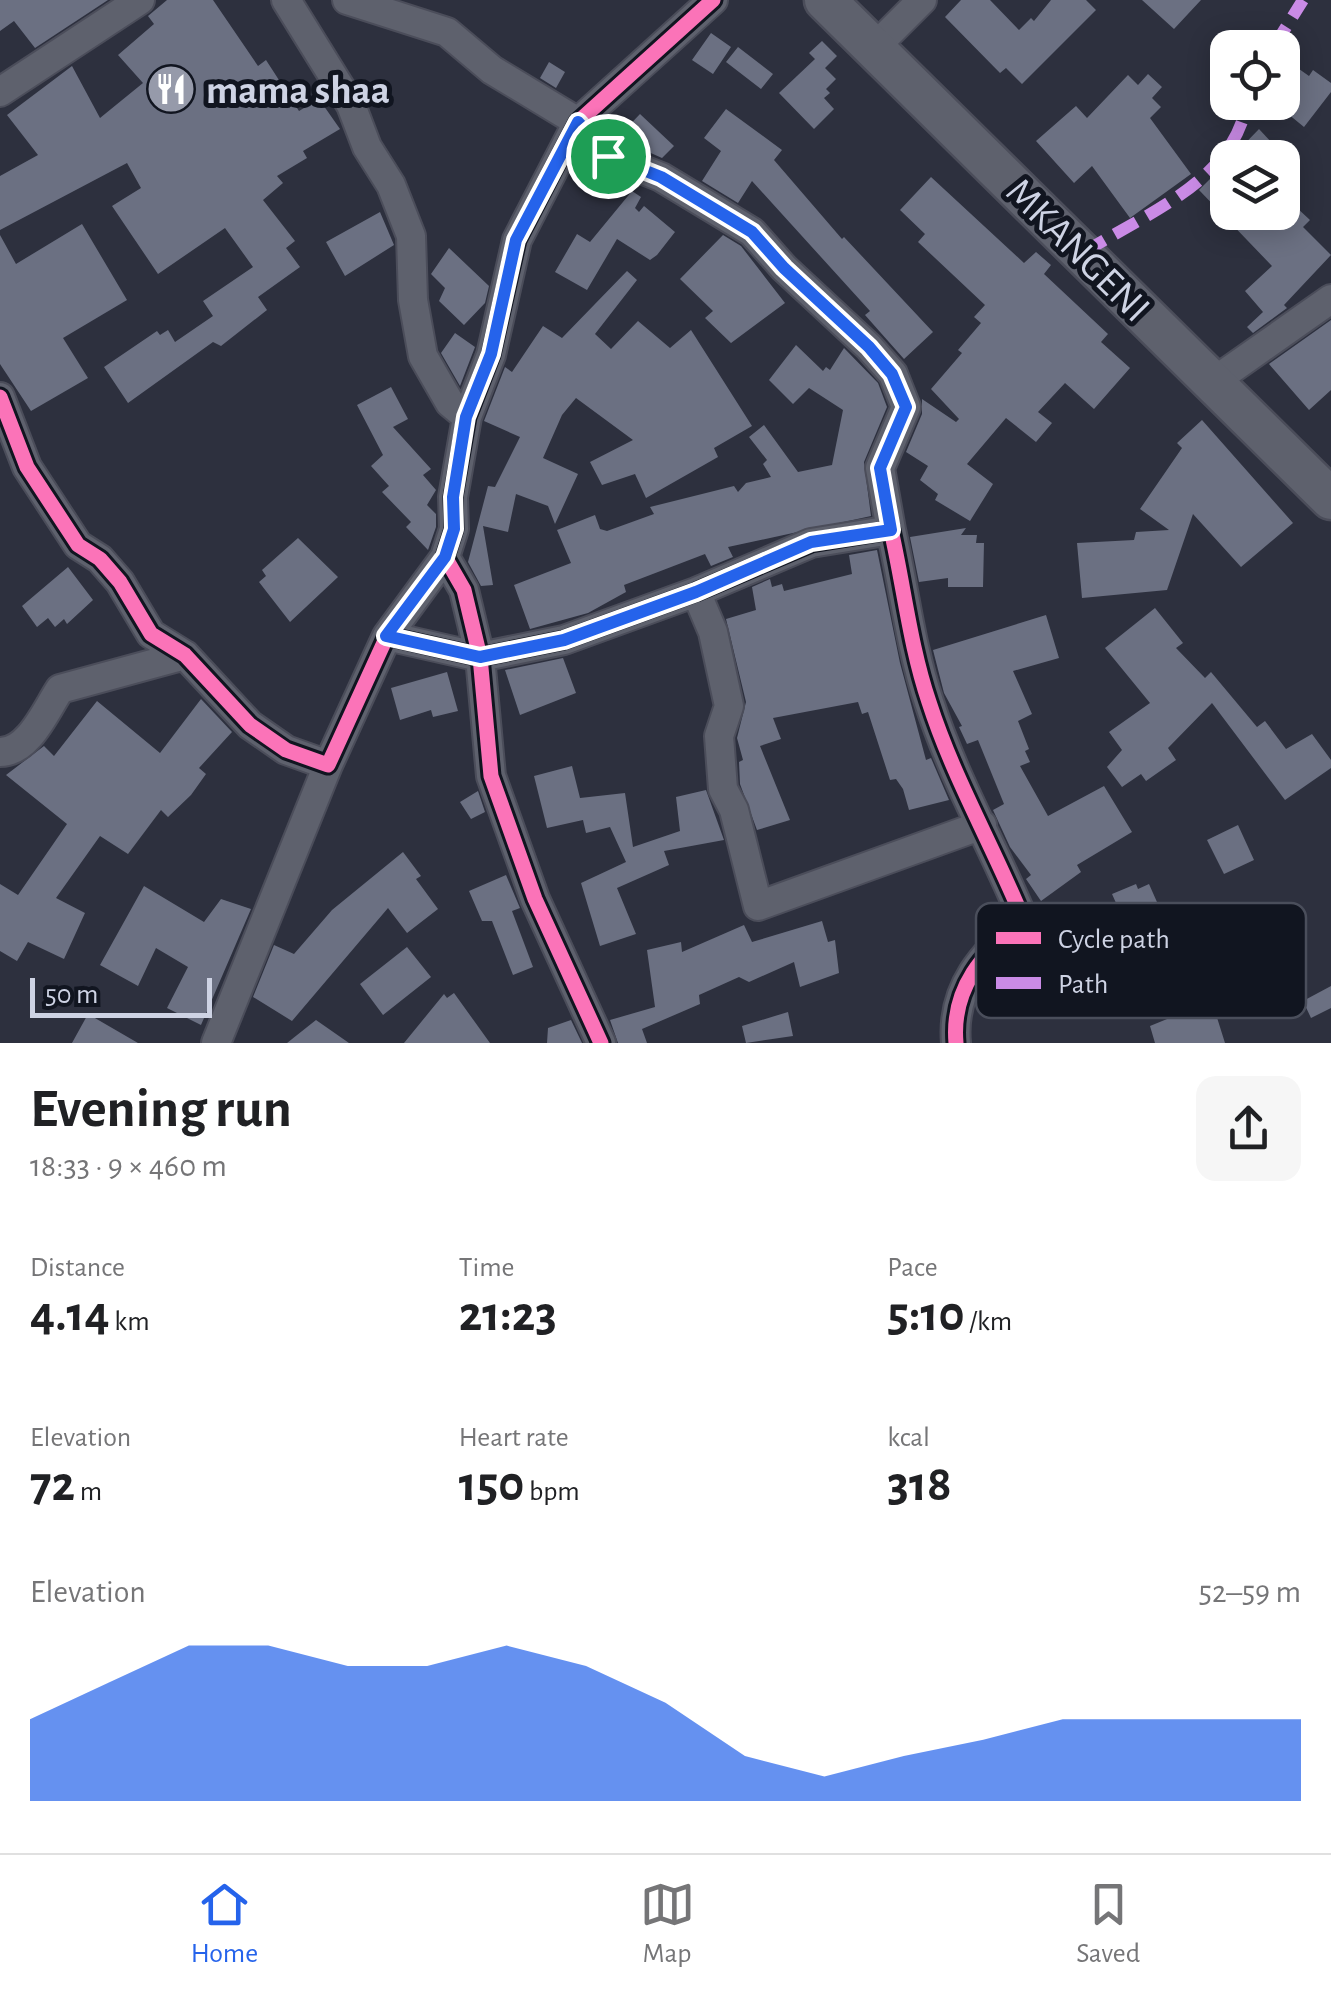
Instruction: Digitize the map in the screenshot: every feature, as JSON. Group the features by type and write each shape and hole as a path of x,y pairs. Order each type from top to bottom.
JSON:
{"street":[{"path":"0,92 140,0"},
{"path":"286,0 351,105 367,147 390,185 412,236 413,300 423,356 450,404 466,417"},
{"path":"347,0 447,32 492,70 578,122 608,156 661,177 752,232 892,374 906,407 880,468 909,631 947,754 1016,903"},
{"path":"216,1043 328,765 386,636 445,557 454,529 453,497 466,417 491,354 516,240 578,122 713,0"},
{"name":"MKANGENI","path":"825,0 1331,499"},
{"path":"874,48 922,0"},
{"path":"1214,382 1331,299"},
{"path":"0,397 26,467 78,545 100,559 120,582 151,634 185,655 250,726 286,750 328,765"},
{"path":"386,636 480,657 564,640 696,592 811,542 891,530"},
{"path":"445,557 464,590 480,657 491,776 535,898 601,1043"},
{"path":"696,592 713,632 729,706 719,736 722,789 734,810 758,906 982,825"},
{"path":"0,752 9,752 28,738 60,689 185,655"},
{"path":"956,1043 965,982 976,965"}],"building":[{"path":"0,0 108,0 35,48 14,21 0,31"},
{"path":"167,0 213,0 258,66 266,60 299,111 319,99 340,129 303,151 307,158 277,176 283,183 263,200 295,241 286,248 300,267 258,297 267,310 221,346 213,342 128,403 104,367 157,331 160,335 168,330 175,342 213,316 203,301 253,267 225,228 158,274 112,206 141,188 127,163 0,230 0,176 38,155 7,115 72,66 100,118 143,83 118,55 154,24 148,16"},
{"path":"961,0 990,0 1019,30 1031,18 1034,21 1051,0 1086,0 1096,10 1022,84 1006,68 1000,73 945,17"},
{"path":"1142,0 1201,0 1174,29"},
{"path":"711,33 731,47 713,74 692,60"},
{"path":"822,41 837,56 825,68 836,79 826,89 830,93 824,98 834,109 814,129 779,93 815,59 809,53"},
{"path":"738,47 773,74 761,89 726,62"},
{"path":"549,62 565,72 556,88 540,78"},
{"path":"1300,70 1309,76 1313,70 1331,83 1331,92 1304,127 1295,120 1300,120"},
{"path":"1148,74 1162,87 1152,98 1161,107 1150,118 1191,174 1130,218 1092,166 1074,183 1036,141 1076,106 1087,118 1128,75 1138,85"},
{"path":"726,109 782,150 774,160 842,239 933,332 904,359 865,315 870,311 752,181 738,203 702,181 721,151 704,138"},
{"path":"640,114 674,146 662,158 617,138"},
{"path":"1259,129 1269,140 1248,140"},
{"path":"931,177 1024,263 1036,252 1051,265 1044,274 1108,334 1101,342 1130,368 1094,409 1065,383 1038,412 1052,423 1036,442 1006,418 967,464 993,484 970,521 935,500 938,494 920,480 928,466 906,452 922,414 922,399 956,422 959,419 931,389 962,353 958,350 981,323 974,317 985,305 918,242 925,234 900,210"},
{"path":"1210,179 1210,201 1199,190"},
{"path":"632,191 641,197 635,208 639,212 644,206 675,232 657,255 650,260 617,239 587,290 555,272 577,234 590,242"},
{"path":"1300,211 1310,220 1303,227 1331,255 1284,305 1287,308 1253,333 1247,327 1263,312 1245,291 1272,266 1237,230 1300,230"},
{"path":"380,212 394,245 345,276 326,242"},
{"path":"82,224 127,300 63,338 88,378 31,411 0,364 0,235 16,264"},
{"path":"723,235 741,246 785,303 731,343 705,318 713,311 680,279"},
{"path":"449,248 489,286 485,303 464,325 439,301 445,288 431,274"},
{"path":"627,271 637,280 595,334 611,349 638,321 670,348 691,330 752,426 714,448 718,457 646,498 635,474 602,485 590,462 633,440 576,398 562,415 543,458 578,474 555,524 548,506 516,494 508,532 483,526 493,585 481,586 468,562 488,486 495,487 520,437 484,421 505,367 512,372 543,326 562,338"},
{"path":"1331,320 1331,390 1309,410 1269,364"},
{"path":"455,333 475,347 460,386 441,353"},
{"path":"796,345 823,371 826,367 830,370 844,348 878,383 887,407 864,462 871,516 728,547 733,557 711,566 705,554 624,585 626,592 588,613 530,629 514,585 571,563 557,530 595,515 600,529 607,531 654,514 650,507 734,486 738,492 746,483 771,477 763,464 767,460 749,437 764,425 798,472 832,465 843,410 809,388 793,404 769,380"},
{"path":"391,387 408,419 393,427 431,469 423,475 436,490 427,505 436,514 428,550 406,527 411,522 382,492 389,486 371,466 383,455 357,405"},
{"path":"1202,420 1293,523 1241,567 1193,514 1167,590 1082,598 1077,543 1134,540 1136,532 1169,530 1140,509 1182,448 1177,443"},
{"path":"966,528 961,535 977,535 976,543 984,543 983,587 948,587 948,578 919,582 910,537"},
{"path":"298,538 338,577 290,622 259,582 266,576 262,570"},
{"path":"877,550 900,663 926,760 931,758 949,800 909,810 903,789 896,779 890,780 868,712 862,714 858,702 773,718 781,739 760,746 790,820 757,830 740,784 739,762 743,760 737,738 746,702 726,619 756,610 752,587 770,579 772,587 782,584 784,591 852,574 849,555"},
{"path":"68,567 93,600 67,624 64,619 55,627 48,618 37,627 22,606"},
{"path":"1155,608 1183,643 1176,648 1205,678 1211,672 1257,727 1265,721 1286,749 1312,734 1331,760 1331,768 1285,800 1212,703 1168,748 1176,760 1146,781 1141,774 1122,787 1107,767 1122,750 1109,732 1150,703 1105,648"},
{"path":"1046,615 1059,658 1013,671 1032,714 1018,721 1030,762 1020,766 1048,816 1104,786 1132,832 1077,865 1081,872 1041,901 1026,879 1031,875 1010,847 993,810 1004,804 978,740 967,744 959,727 962,726 944,693 933,650"},
{"path":"563,658 576,693 520,715 505,670"},
{"path":"447,672 458,711 433,717 431,710 400,720 391,688"},
{"path":"201,699 232,732 199,768 206,774 191,795 168,817 161,810 128,854 100,836 56,898 85,913 64,959 28,942 17,961 0,951 0,884 18,895 67,824 6,775 44,746 54,756 97,701 160,753"},
{"path":"572,766 580,798 625,793 633,847 680,831 676,797 706,790 724,840 664,851 669,865 617,888 636,934 600,946 581,883 626,862 610,827 586,833 583,820 547,828 534,776"},
{"path":"478,791 485,812 471,819 460,802"},
{"path":"1238,825 1254,860 1224,874 1207,840"},
{"path":"403,852 421,876 416,879 438,909 407,933 388,908 292,1021 253,997 274,945 294,954 332,910"},
{"path":"506,875 520,908 512,911 533,967 513,975 492,921 482,921 469,891"},
{"path":"1136,884 1138,889 1149,884 1157,903 1116,903 1112,894"},
{"path":"144,886 204,922 221,899 251,909 201,1025 167,1008 188,967 156,948 138,986 100,965"},
{"path":"822,921 828,942 835,940 839,973 800,987 794,962 749,982 739,977 699,995 700,1004 642,1029 647,1043 618,1043 610,1020 655,1007 647,950 681,942 682,952 744,925 752,942"},
{"path":"407,947 431,977 383,1015 360,984"},
{"path":"1331,986 1331,1008 1311,1018 1306,999"},
{"path":"454,993 490,1043 404,1043 444,994 447,998"},
{"path":"788,1012 793,1036 746,1043 742,1026"},
{"path":"88,1014 138,1043 72,1043"},
{"path":"1170,1018 1217,1018 1225,1043 1155,1043 1150,1026"},
{"path":"316,1020 349,1043 287,1043"},
{"path":"571,1020 582,1043 547,1043 548,1028"}],"marked path":[{"path":"1284,30 1303,0"},
{"path":"1083,253 1158,209 1205,175 1224,154 1242,120"}],"cycle path":[{"path":"601,1043 535,899 491,776 480,657 464,590 445,557 454,529 453,497 467,417 491,355 517,240 578,122 713,0"},
{"path":"0,397 27,467 78,545 100,559 120,582 151,634 185,655 250,725 286,750 328,765 387,636 480,657 564,640 696,592 811,543 891,530 929,702 1016,903"},
{"path":"956,1043 959,1005 976,968"}],"place":[{"name":"mama shaa","path":"171,89"}],"route":[{"path":"578,122 608,156 661,177 752,232 892,374 906,407 880,468 891,530 811,542 696,592 564,640 480,657 386,636 445,557 454,529 453,497 466,417 491,354 516,240 578,122"}]}
